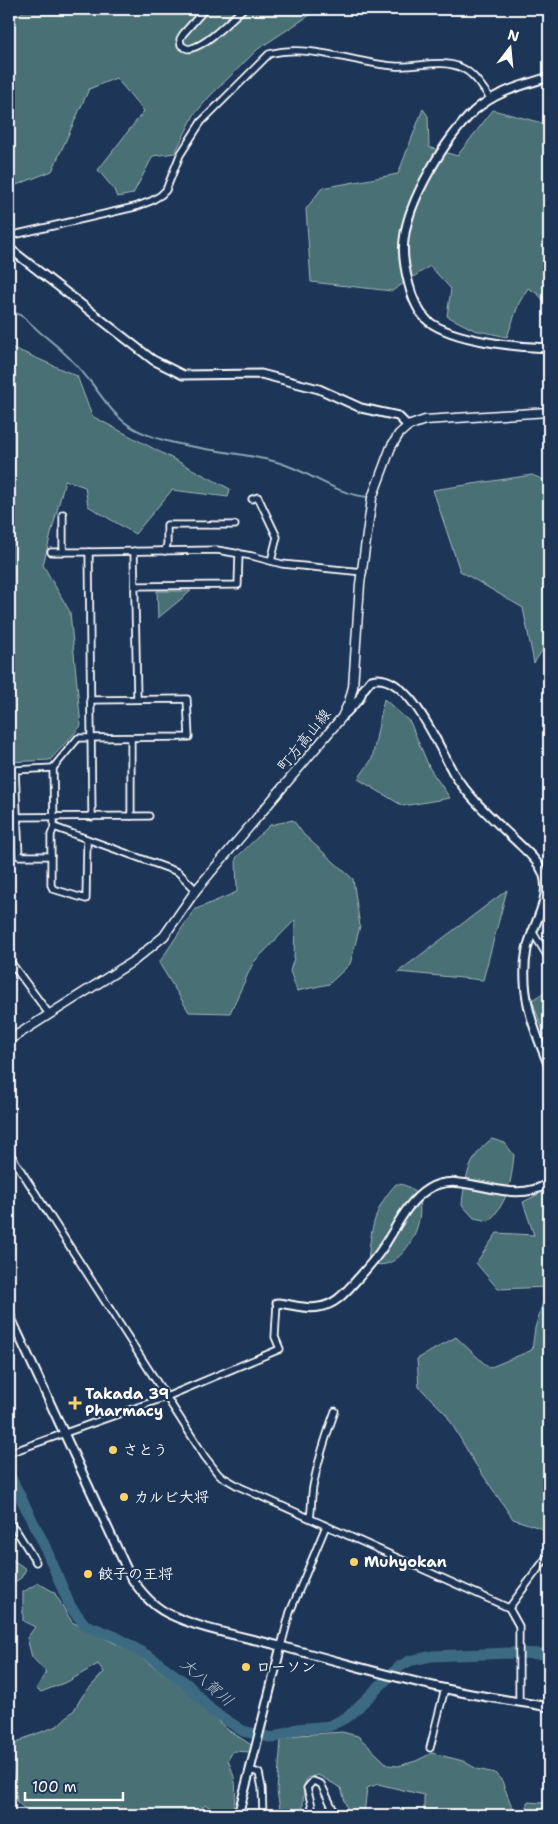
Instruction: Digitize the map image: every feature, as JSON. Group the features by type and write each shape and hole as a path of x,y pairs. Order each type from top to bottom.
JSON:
{"main road":[{"path":"408,426 425,420 549,412"},
{"name":"町方高山線","path":"9,1040 135,960 158,942 169,930 196,890 342,717 347,708 353,687 357,618 372,498 391,447 403,429 408,426"}],"street":[{"path":"205,9 180,39 181,45 185,48 191,49 205,41 243,9"},
{"path":"9,236 136,207 161,195 166,190 188,140 201,122 269,54 284,50 301,51 394,66 446,63 463,68 471,74 491,99"},
{"path":"549,77 506,91 474,111 457,131 424,181 413,206 404,238 404,267 417,306 426,319 435,326 451,333 480,340 549,348"},
{"path":"9,248 153,360 176,373 189,376 270,375 319,389 361,408 398,416 408,426"},
{"path":"252,499 258,497 277,537 271,561"},
{"path":"63,514 62,546 64,552"},
{"path":"166,551 167,525 235,524"},
{"path":"51,552 217,550 239,553 282,564 363,572"},
{"path":"134,551 137,699"},
{"path":"89,552 92,816"},
{"path":"135,586 238,586 239,553"},
{"path":"342,717 359,699 366,684 375,679 396,687 417,707 460,782 493,819 534,859 542,871 545,882 545,894 532,931 526,958 525,980 526,999 535,1032 549,1066"},
{"path":"87,840 86,899 54,889 51,885 51,835 54,827 53,768 78,738 189,737 187,699 90,700"},
{"path":"131,738 131,816"},
{"path":"51,856 19,856 15,770 53,768"},
{"path":"9,817 149,816"},
{"path":"54,827 178,872 196,890"},
{"path":"532,931 549,957"},
{"path":"9,960 49,1014"},
{"path":"9,1152 205,1458 219,1475 240,1487 509,1608 519,1626 519,1702"},
{"path":"12,1452 166,1397 280,1349 275,1337 277,1303 311,1308 326,1306 338,1299 374,1261 411,1203 431,1187 448,1182 514,1193 539,1189 549,1183"},
{"path":"9,1314 130,1576 141,1592 152,1603 181,1619 376,1672 445,1688 549,1707"},
{"path":"310,1518 318,1462 325,1436 335,1411"},
{"path":"9,1522 36,1562"},
{"path":"238,1815 290,1612 326,1526"},
{"path":"509,1608 544,1560 549,1558"},
{"path":"430,1748 445,1688"},
{"path":"250,1770 259,1772 262,1788 263,1815"},
{"path":"310,1815 312,1806 307,1791 308,1785 313,1780 321,1784 336,1815"},
{"path":"549,1807 549,1815"}],"green space":[{"path":"315,9 313,13 258,49 210,96 194,115 175,153 153,156 133,194 117,197 113,188 98,170 144,111 116,78 89,89 52,171 9,188 9,22 24,11"},
{"path":"423,109 428,116 429,147 457,156 493,110 546,124 549,130 549,307 538,294 528,288 519,303 507,337 474,330 447,316 451,289 430,266 392,291 311,282 306,209 322,188 398,174"},
{"path":"9,346 77,376 92,416 230,489 228,497 172,490 135,534 88,506 85,487 65,480 43,565 70,612 81,726 50,760 9,762"},
{"path":"532,475 549,482 549,640 534,663 523,608 460,571 433,490"},
{"path":"157,591 191,591 158,618"},
{"path":"384,699 410,722 430,769 450,798 403,806 358,779 372,759"},
{"path":"12,770 15,810 13,815 9,814 9,771"},
{"path":"293,820 304,835 353,879 360,926 350,964 329,984 297,991 290,971 294,958 295,920 253,963 230,1013 189,1012 159,963 194,910 237,892 236,858 270,825"},
{"path":"507,890 483,980 398,972"},
{"path":"549,989 549,1048 532,1000"},
{"path":"492,1139 505,1143 514,1155 512,1174 505,1198 489,1221 474,1218 462,1205 464,1186 469,1168 478,1152"},
{"path":"396,1184 411,1189 418,1200 420,1215 415,1232 407,1247 396,1259 382,1265 368,1261 372,1229 378,1210"},
{"path":"549,1189 549,1287 498,1289 476,1263 497,1233 534,1235 523,1202"},
{"path":"543,1302 549,1302 549,1531 513,1519 474,1462 446,1414 419,1387 417,1359 456,1337 489,1368 532,1350 535,1328"},
{"path":"9,1557 26,1569 21,1578 9,1585"},
{"path":"38,1583 54,1592 72,1622 133,1652 186,1689 228,1730 253,1746 251,1752 233,1751 228,1760 236,1787 231,1815 221,1815 206,1805 191,1815 32,1815 17,1802 13,1774 9,1763 9,1749 23,1739 57,1726 74,1710 83,1695 104,1672 98,1664 69,1681 41,1692 36,1689 46,1672 32,1657 27,1638 35,1627 23,1621 23,1592"},
{"path":"342,1732 358,1736 388,1765 398,1766 416,1761 432,1753 463,1761 477,1769 495,1773 502,1781 515,1815 424,1815 424,1795 378,1784 367,1788 364,1815 347,1815 347,1808 341,1788 318,1775 307,1778 305,1783 302,1815 281,1815 277,1791 281,1740 299,1735"},
{"path":"549,1801 546,1813 527,1813 527,1802 543,1803"}],"waterway":[{"path":"9,312 24,317 57,347 84,374 113,412 138,431 156,438 198,448 262,458 280,463 345,492 368,497"},
{"name":"大八賀川","path":"9,1474 43,1542 70,1606 85,1625 116,1637 153,1659 188,1685 211,1710 243,1731 273,1738 297,1729 330,1726 349,1716 399,1667 409,1661 432,1656 510,1653 549,1654"}],"place":[{"name":"Takada 39 Pharmacy","path":"75,1403"},
{"name":"さとう","path":"113,1450"},
{"name":"カルビ大将","path":"124,1497"},
{"name":"Muhyokan","path":"354,1562"},
{"name":"餃子の王将","path":"88,1574"},
{"name":"ローソン","path":"246,1667"}]}
